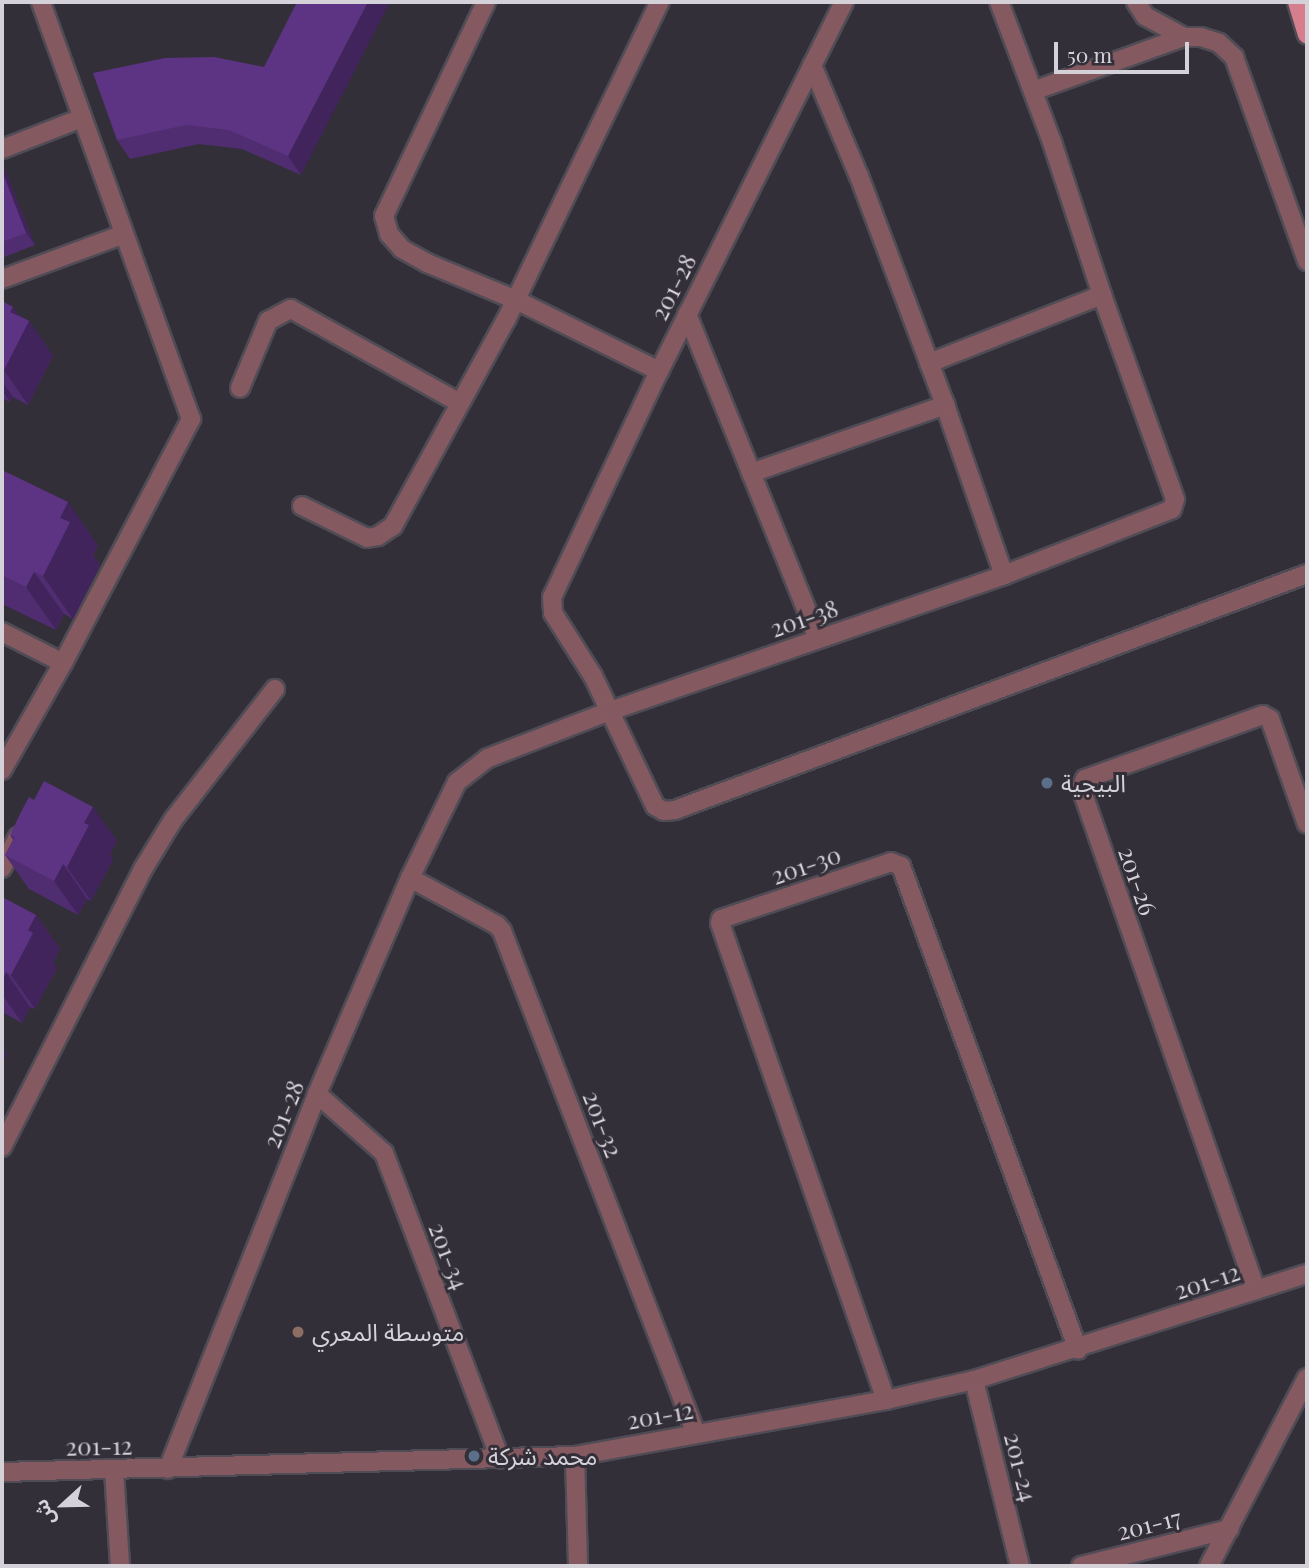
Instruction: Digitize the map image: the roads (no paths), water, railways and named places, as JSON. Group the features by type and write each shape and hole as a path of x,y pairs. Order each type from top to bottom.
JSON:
{"main road":[{"path":"1297,2 1307,34"}],"street":[{"path":"2,770 63,663 191,419 41,2"},
{"path":"486,2 384,216 389,234 402,249 428,263 516,300 659,371"},
{"path":"302,506 367,538 378,536 393,526 516,300 660,2"},
{"name":"201-28","path":"610,711 586,664 553,613 552,597 659,371 844,2"},
{"path":"929,363 1102,295 1033,91 999,2"},
{"path":"1136,2 1145,16 1184,37 1210,39 1234,57 1307,261"},
{"path":"1033,91 1184,37"},
{"path":"812,65 839,124 945,405 1004,575"},
{"path":"2,149 82,118"},
{"path":"2,279 124,233"},
{"name":"201-38","path":"457,782 488,758 610,711 1004,575 1172,509 1175,499 1102,295"},
{"path":"240,388 268,321 290,309 460,402"},
{"path":"687,314 818,638"},
{"path":"751,473 945,405"},
{"path":"610,711 652,802 659,810 670,812 1307,574"},
{"path":"2,632 63,663"},
{"path":"2,1147 144,869 173,820 275,689"},
{"name":"201-26","path":"1256,1290 1081,788 1085,779 1263,715 1270,719 1307,824"},
{"name":"201-28","path":"168,1469 317,1094 411,878 457,782"},
{"path":"2,868 27,819"},
{"name":"201-30","path":"886,1399 720,923 721,919 891,862 901,866 1078,1350"},
{"name":"201-32","path":"411,878 497,925 502,931 695,1434"},
{"name":"201-34","path":"317,1094 384,1153 500,1459"},
{"name":"201-12","path":"2,1472 575,1456 886,1399 974,1380 1078,1350 1307,1274"},
{"path":"1209,1566 1307,1378"},
{"name":"201-24","path":"974,1380 1020,1566"},
{"path":"575,1456 578,1566"},
{"path":"114,1470 120,1566"},
{"name":"201-17","path":"1081,1566 1229,1529"}],"place":[{"name":"البيجية","path":"1047,783"},
{"name":"متوسطة المعري","path":"298,1332"},
{"name":"محمد شركة","path":"474,1456"}]}
